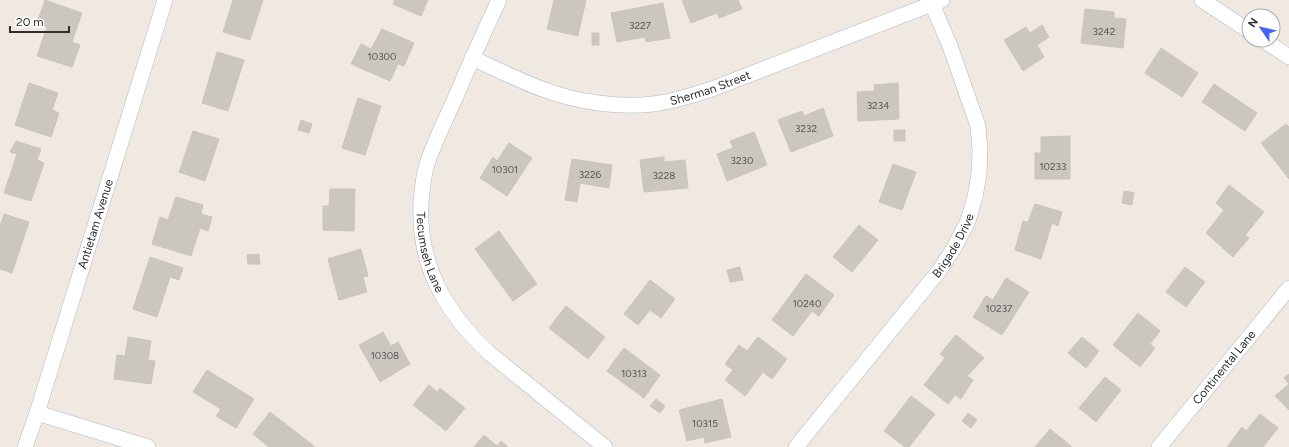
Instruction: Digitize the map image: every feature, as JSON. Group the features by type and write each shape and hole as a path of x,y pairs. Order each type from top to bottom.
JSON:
{"street":[{"name":"Antietam Avenue","path":"25,447 37,413 165,0"},
{"name":"Tecumseh Lane","path":"499,0 472,58 427,164 422,185 421,229 427,260 448,307 472,337 489,353 605,447"},
{"path":"1202,0 1241,26"},
{"name":"Sherman Street","path":"472,58 546,91 613,105 654,104 683,99 712,89 937,2"},
{"name":"Brigade Drive","path":"796,447 939,271 954,248 968,220 975,197 979,174 980,150 978,126 950,46 937,2"},
{"path":"1275,48 1289,57"},
{"name":"Continental Lane","path":"1159,447 1289,288"},
{"path":"37,413 148,447"}],"building":[{"path":"45,0 82,13 72,42 80,45 72,67 37,56 47,27 37,23"},
{"path":"233,0 263,0 250,40 223,32"},
{"path":"395,0 428,0 421,16 393,4"},
{"path":"554,0 586,0 578,36 547,29"},
{"path":"682,0 738,0 742,9 719,18 717,13 691,23"},
{"path":"663,3 670,38 646,42 645,37 617,42 611,13"},
{"path":"1085,9 1114,12 1114,18 1126,19 1123,48 1081,43"},
{"path":"1042,25 1049,37 1037,45 1044,57 1023,71 1004,40 1026,27 1030,33"},
{"path":"382,29 414,43 404,66 398,64 390,81 351,64 361,44 371,49"},
{"path":"592,33 599,33 599,45 592,45"},
{"path":"1161,48 1198,73 1182,97 1145,73"},
{"path":"217,52 244,60 228,111 202,103"},
{"path":"29,83 58,93 52,110 59,113 51,137 15,125"},
{"path":"898,83 899,119 858,121 857,92 875,91 874,85"},
{"path":"1214,84 1257,113 1245,131 1202,102"},
{"path":"358,98 381,106 365,155 342,148"},
{"path":"823,108 833,136 791,152 778,120 802,111 804,116"},
{"path":"301,120 312,124 309,133 298,130"},
{"path":"1286,124 1289,127 1289,179 1261,143"},
{"path":"894,130 905,130 905,141 894,141"},
{"path":"193,131 219,139 205,181 179,172"},
{"path":"754,132 767,165 727,181 717,154 733,148 730,141"},
{"path":"1070,136 1070,179 1035,179 1035,153 1041,153 1041,137"},
{"path":"16,141 41,149 37,160 44,163 31,201 4,193 17,154 10,152"},
{"path":"509,143 532,158 507,196 480,178 493,157 497,161"},
{"path":"664,157 664,162 685,160 688,188 644,192 640,160"},
{"path":"572,159 612,165 609,188 580,183 577,202 565,200"},
{"path":"893,164 916,172 902,210 879,202"},
{"path":"1229,185 1264,212 1245,235 1249,238 1233,257 1206,233 1224,210 1216,203"},
{"path":"330,189 355,189 354,231 323,230 323,206 329,206"},
{"path":"1124,191 1134,193 1132,205 1122,203"},
{"path":"176,197 203,205 201,214 212,217 208,231 200,228 191,256 152,244 160,217 168,220"},
{"path":"1035,204 1062,212 1058,226 1052,223 1041,259 1015,250 1023,221 1028,222"},
{"path":"4,214 29,222 12,273 0,269 0,226"},
{"path":"859,225 878,240 852,272 833,257"},
{"path":"499,231 537,284 513,301 475,249"},
{"path":"361,249 368,276 363,277 367,292 339,300 328,259"},
{"path":"259,254 260,264 248,264 247,255"},
{"path":"150,257 183,268 179,280 170,277 157,317 133,309"},
{"path":"740,267 743,280 730,282 727,270"},
{"path":"1185,267 1205,282 1186,307 1166,292"},
{"path":"806,274 834,295 819,316 812,311 793,336 772,320"},
{"path":"1006,278 1029,292 1002,335 973,317 986,296 993,300"},
{"path":"650,280 675,299 661,318 650,310 638,325 624,314"},
{"path":"566,306 605,337 588,359 549,328"},
{"path":"1138,313 1160,331 1150,344 1155,348 1140,367 1113,345"},
{"path":"383,332 391,346 398,342 410,364 380,382 359,345"},
{"path":"956,335 984,358 967,376 973,380 961,399 955,395 948,404 924,385 945,358 940,354"},
{"path":"128,337 151,341 148,360 155,361 151,384 114,379 117,355 125,356"},
{"path":"758,337 787,359 772,379 763,372 745,396 725,380 733,370 725,364 739,345 747,351"},
{"path":"1082,337 1099,351 1086,368 1068,353"},
{"path":"624,348 660,375 644,398 607,371"},
{"path":"207,370 254,399 236,428 216,416 221,409 193,392"},
{"path":"1289,374 1289,384 1284,378"},
{"path":"1105,377 1121,390 1096,422 1079,408"},
{"path":"1289,384 1289,410 1275,396"},
{"path":"429,385 437,392 440,388 465,408 446,431 413,405"},
{"path":"911,396 935,414 909,447 905,447 884,431"},
{"path":"656,399 665,406 660,413 650,406"},
{"path":"722,399 731,437 705,443 704,437 687,441 679,410"},
{"path":"270,412 314,447 269,447 253,434"},
{"path":"968,413 977,420 971,428 962,421"},
{"path":"1260,414 1278,428 1263,447 1227,447 1242,427 1246,431"},
{"path":"1050,429 1072,447 1035,447"},
{"path":"484,435 497,446 501,441 508,447 474,447"}]}
